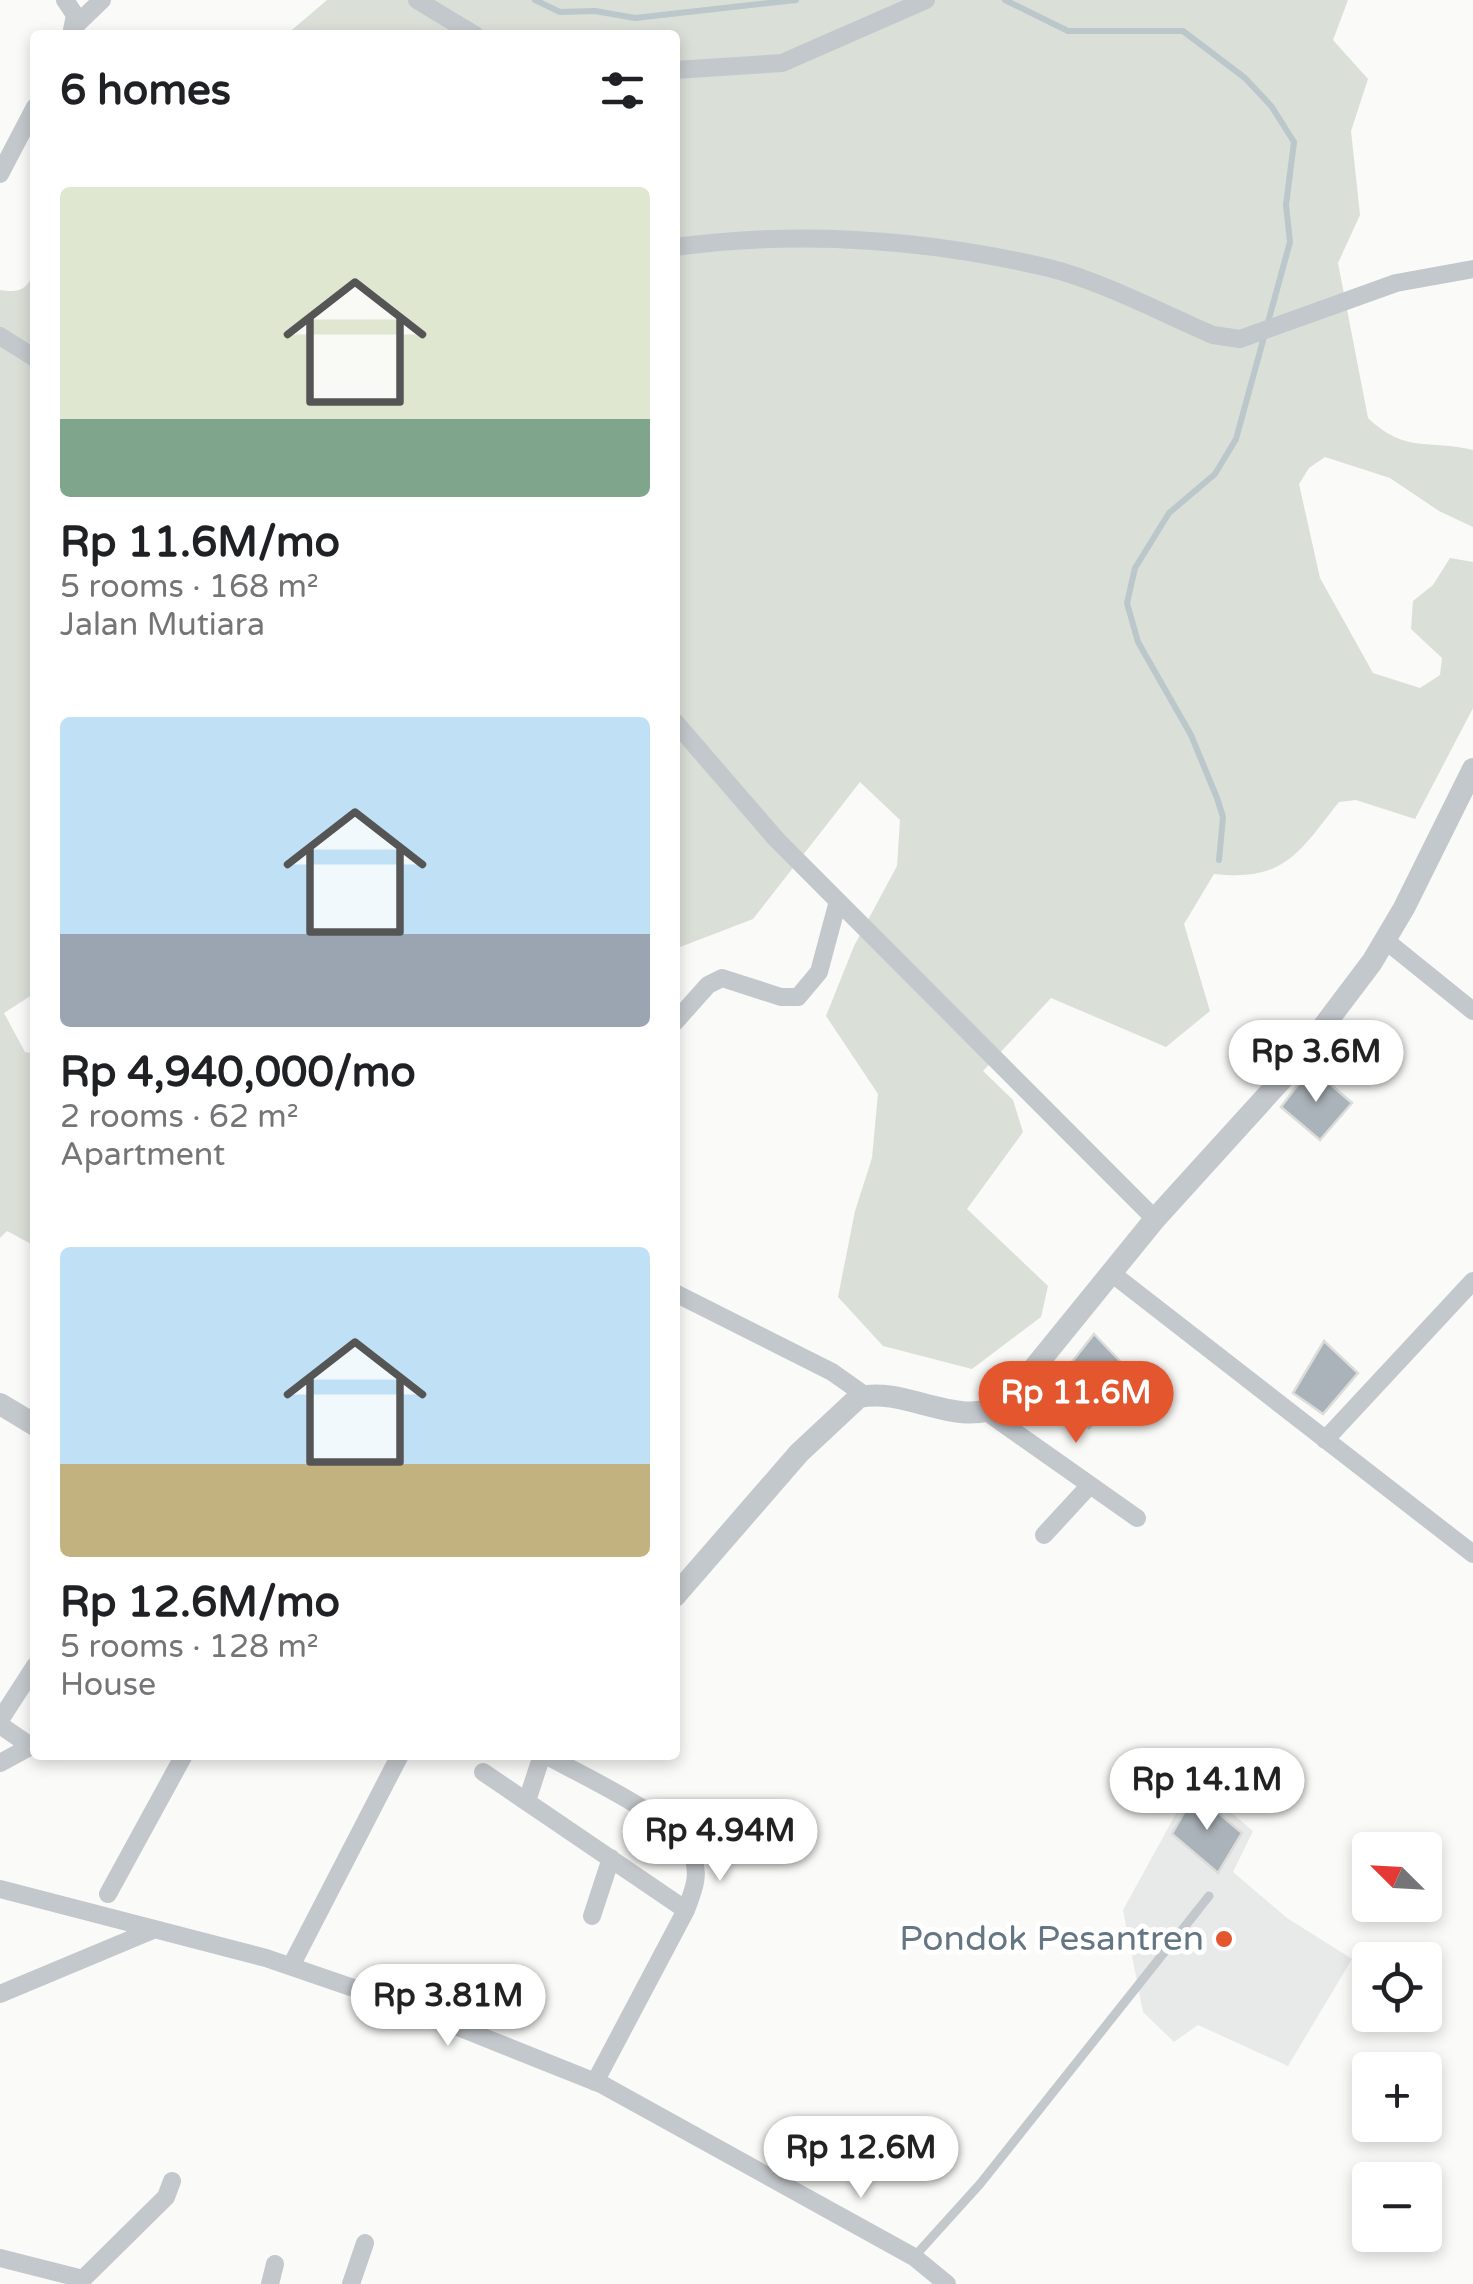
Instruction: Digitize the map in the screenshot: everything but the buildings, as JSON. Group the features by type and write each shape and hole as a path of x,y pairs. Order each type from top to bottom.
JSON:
{"street":[{"path":"64,0 74,30 102,0"},
{"path":"417,0 468,30"},
{"path":"680,70 782,63 926,0"},
{"path":"0,174 30,117"},
{"path":"680,248 810,236 910,244 1052,269 1213,335 1240,338 1396,284 1473,268"},
{"path":"0,336 30,355"},
{"path":"680,728 776,839 1155,1219"},
{"path":"680,1296 832,1372 866,1396 962,1414 988,1413 1004,1405 1155,1219 1292,1068 1384,940 1473,769"},
{"path":"680,1015 708,986 722,978 781,997 798,997 819,972 838,901"},
{"path":"1384,940 1473,1012"},
{"path":"1110,1272 1473,1554"},
{"path":"1325,1440 1473,1281"},
{"path":"680,1590 799,1453 848,1406 866,1396"},
{"path":"0,1404 30,1422"},
{"path":"988,1413 1136,1518"},
{"path":"1044,1535 1090,1485"},
{"path":"30,1674 0,1722 30,1743"},
{"path":"0,1763 30,1748"},
{"path":"108,1894 181,1760"},
{"path":"291,1966 397,1760"},
{"path":"527,1801 542,1760"},
{"path":"553,1760 672,1828 692,1854 697,1880 686,1910 595,2082"},
{"path":"483,1772 686,1910"},
{"path":"592,1916 611,1858"},
{"path":"0,1889 291,1966 402,2005 595,2082 914,2257 946,2284"},
{"path":"0,1994 153,1930"},
{"path":"0,2258 84,2279 166,2197 172,2181"},
{"path":"351,2284 365,2243"},
{"path":"270,2284 275,2264"}],"lane":[{"path":"914,2257 980,2184 1209,1896"}],"shaded area":[{"path":"327,0 1348,0 1333,40 1368,79 1351,131 1360,215 1338,263 1368,418 1406,441 1473,450 1473,527 1439,511 1390,478 1325,457 1309,468 1299,484 1320,578 1373,673 1420,688 1440,675 1442,658 1411,629 1413,601 1433,585 1450,558 1473,562 1473,708 1415,819 1356,800 1339,802 1288,860 1258,873 1214,874 1184,924 1210,1011 1166,1047 1051,998 983,1071 1013,1100 1023,1132 967,1209 1048,1286 1041,1317 972,1369 883,1346 838,1297 855,1211 872,1158 878,1094 826,1016 854,946 897,866 900,820 860,782 753,919 680,947 680,30 292,30"},
{"path":"29,283 30,996 4,1013 25,1052 30,1053 30,1243 7,1231 0,1238 0,290 22,289"},
{"name":"Pondok Pesantren","path":"1194,1781 1253,1831 1233,1872 1287,1918 1352,1959 1288,2066 1198,2025 1174,2042 1143,2012 1123,1910"}],"waterway":[{"path":"535,0 560,12 595,11 635,18 796,0"},
{"path":"1005,0 1068,31 1183,31 1245,78 1272,107 1294,142 1286,205 1290,242 1236,439 1215,474 1169,513 1135,568 1127,603 1138,642 1191,735 1217,798 1223,817 1219,860"}],"place":[{"name":"Pondok Pesantren","path":"1224,1939"}]}
